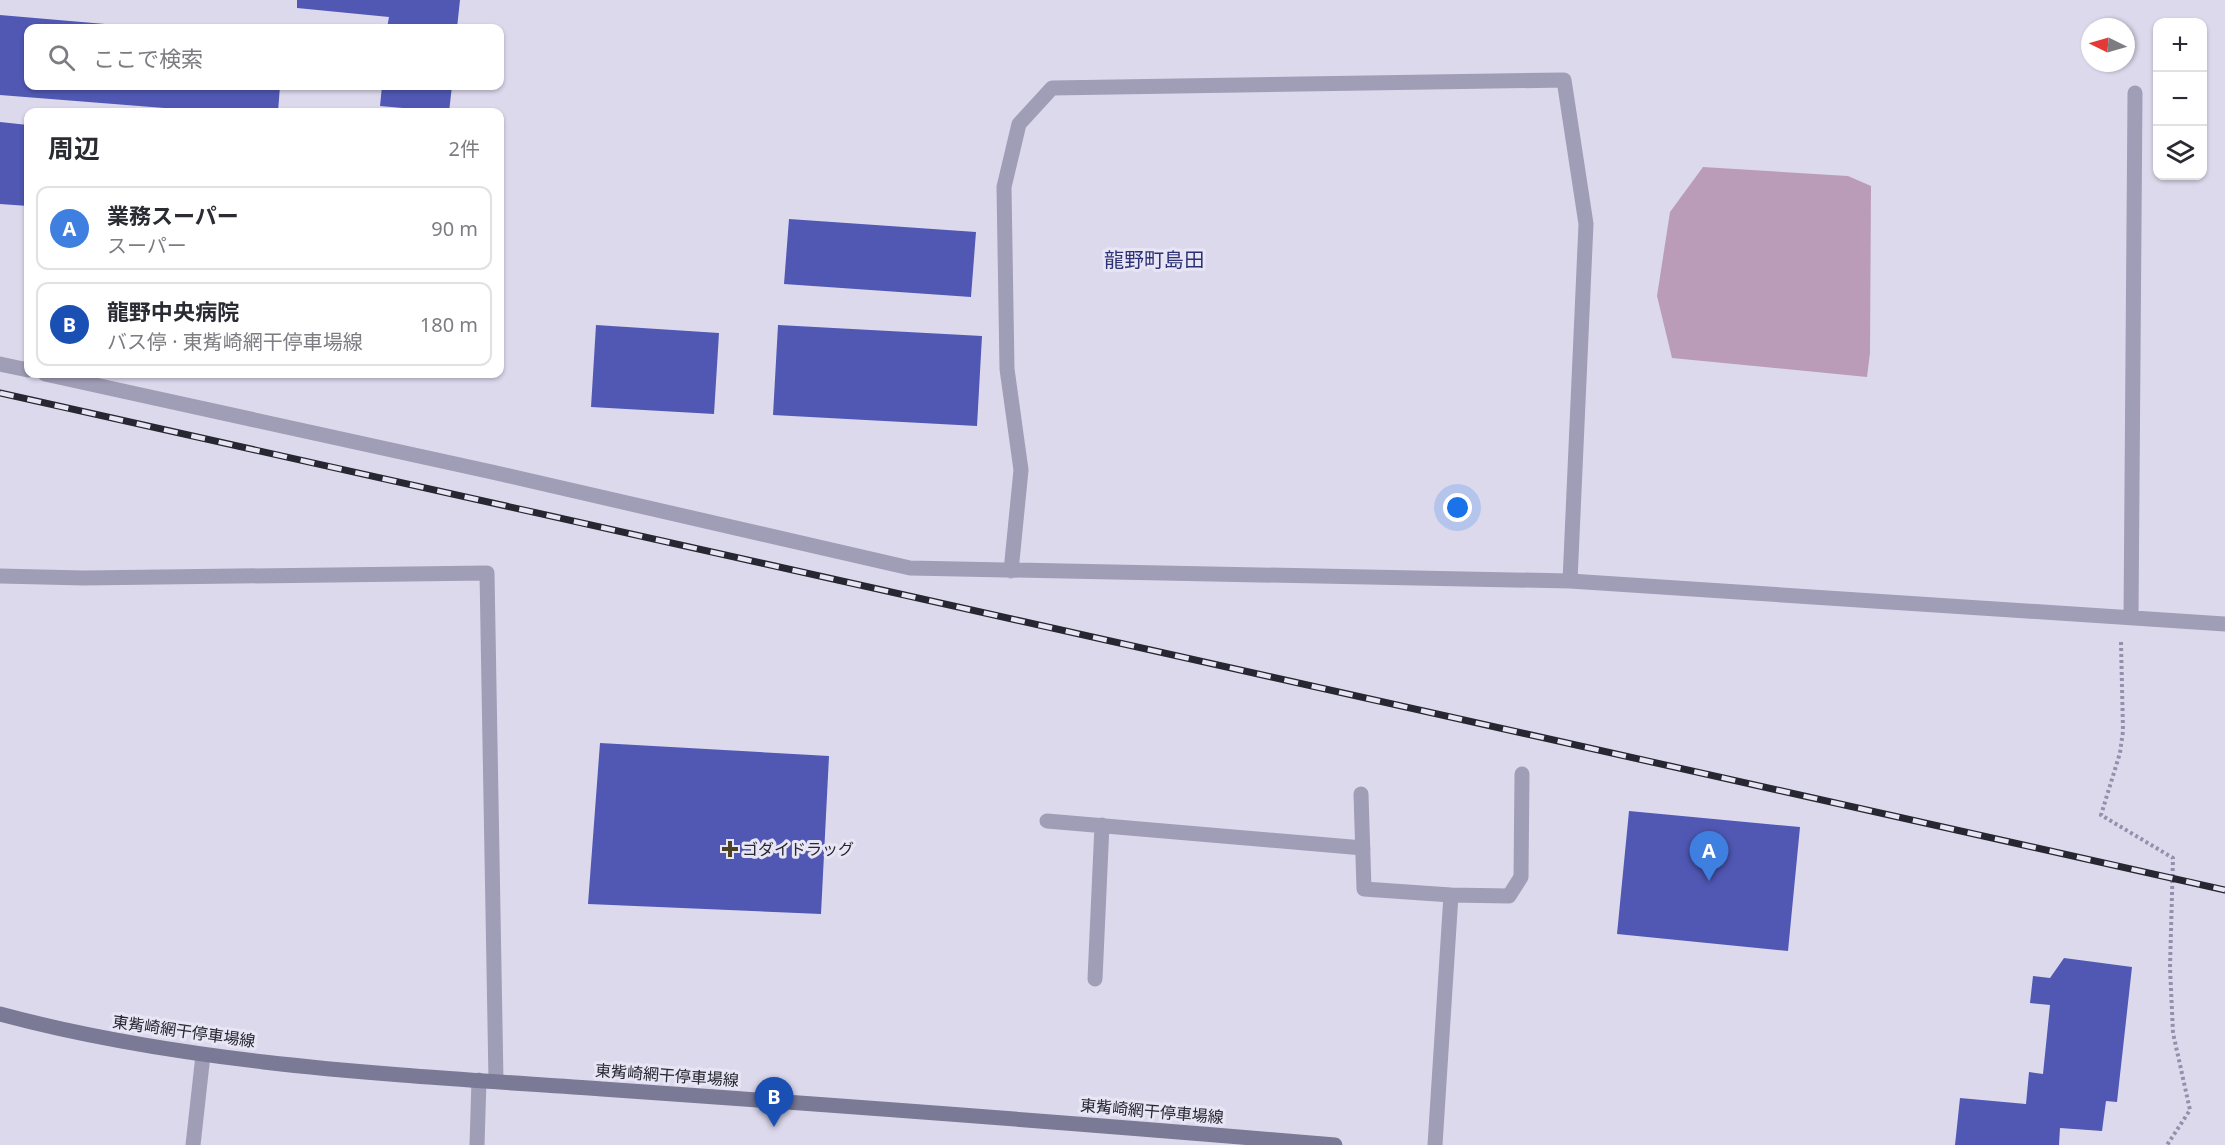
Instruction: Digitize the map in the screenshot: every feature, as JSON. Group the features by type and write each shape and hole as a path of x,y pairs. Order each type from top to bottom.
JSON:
{"main road":[{"name":"東觜崎網干停車場線","path":"0,1014 58,1029 203,1055 479,1080 1006,1117 1335,1145"}],"street":[{"path":"1011,571 1021,470 1007,369 1004,187 1019,124 1052,88 1564,80 1586,224 1570,581"},
{"path":"2126,617 2135,93"},
{"path":"0,364 24,369"},
{"path":"63,378 492,472 910,568 1570,581 2225,624"},
{"path":"0,576 84,578 487,573 496,1081"},
{"path":"1361,794 1364,889 1509,896 1521,877 1522,774"},
{"path":"1047,821 1363,848"},
{"path":"1095,979 1102,825"},
{"path":"1434,1145 1451,895"},
{"path":"193,1145 203,1055"},
{"path":"477,1145 479,1080"}],"path":[{"path":"2126,617 2123,731 2120,753 2101,815 2174,858 2170,967 2173,1033 2190,1110 2167,1145"}],"shaded area":[{"path":"1703,167 1848,176 1871,186 1870,353 1867,377 1672,358 1657,296 1670,212"}],"building":[{"path":"297,0 460,0 457,24 388,24 389,17 297,8"},
{"path":"0,15 105,24 24,24 24,90 280,90 278,108 164,108 0,95"},
{"path":"382,90 452,90 449,108 380,106"},
{"path":"0,122 24,125 24,206 0,204"},
{"path":"789,219 976,232 971,297 784,284"},
{"path":"596,325 719,333 714,414 591,407"},
{"path":"778,325 982,336 977,426 773,415"},
{"path":"600,743 829,756 821,914 588,904"},
{"path":"1629,811 1800,827 1788,951 1617,934"},
{"path":"2064,958 2132,967 2117,1102 2106,1101 2102,1131 2060,1128 2059,1145 1955,1145 1960,1098 2026,1104 2029,1072 2043,1074 2050,1005 2030,1003 2033,976 2050,978"}],"railway":[{"path":"0,393 2225,890"}],"place":[{"name":"ゴダイドラッグ","path":"730,849"},
{"name":"業務スーパー","path":"1709,881"},
{"name":"龍野中央病院","path":"774,1127"}],"district":[{"name":"龍野町島田","path":"1154,260"}]}
